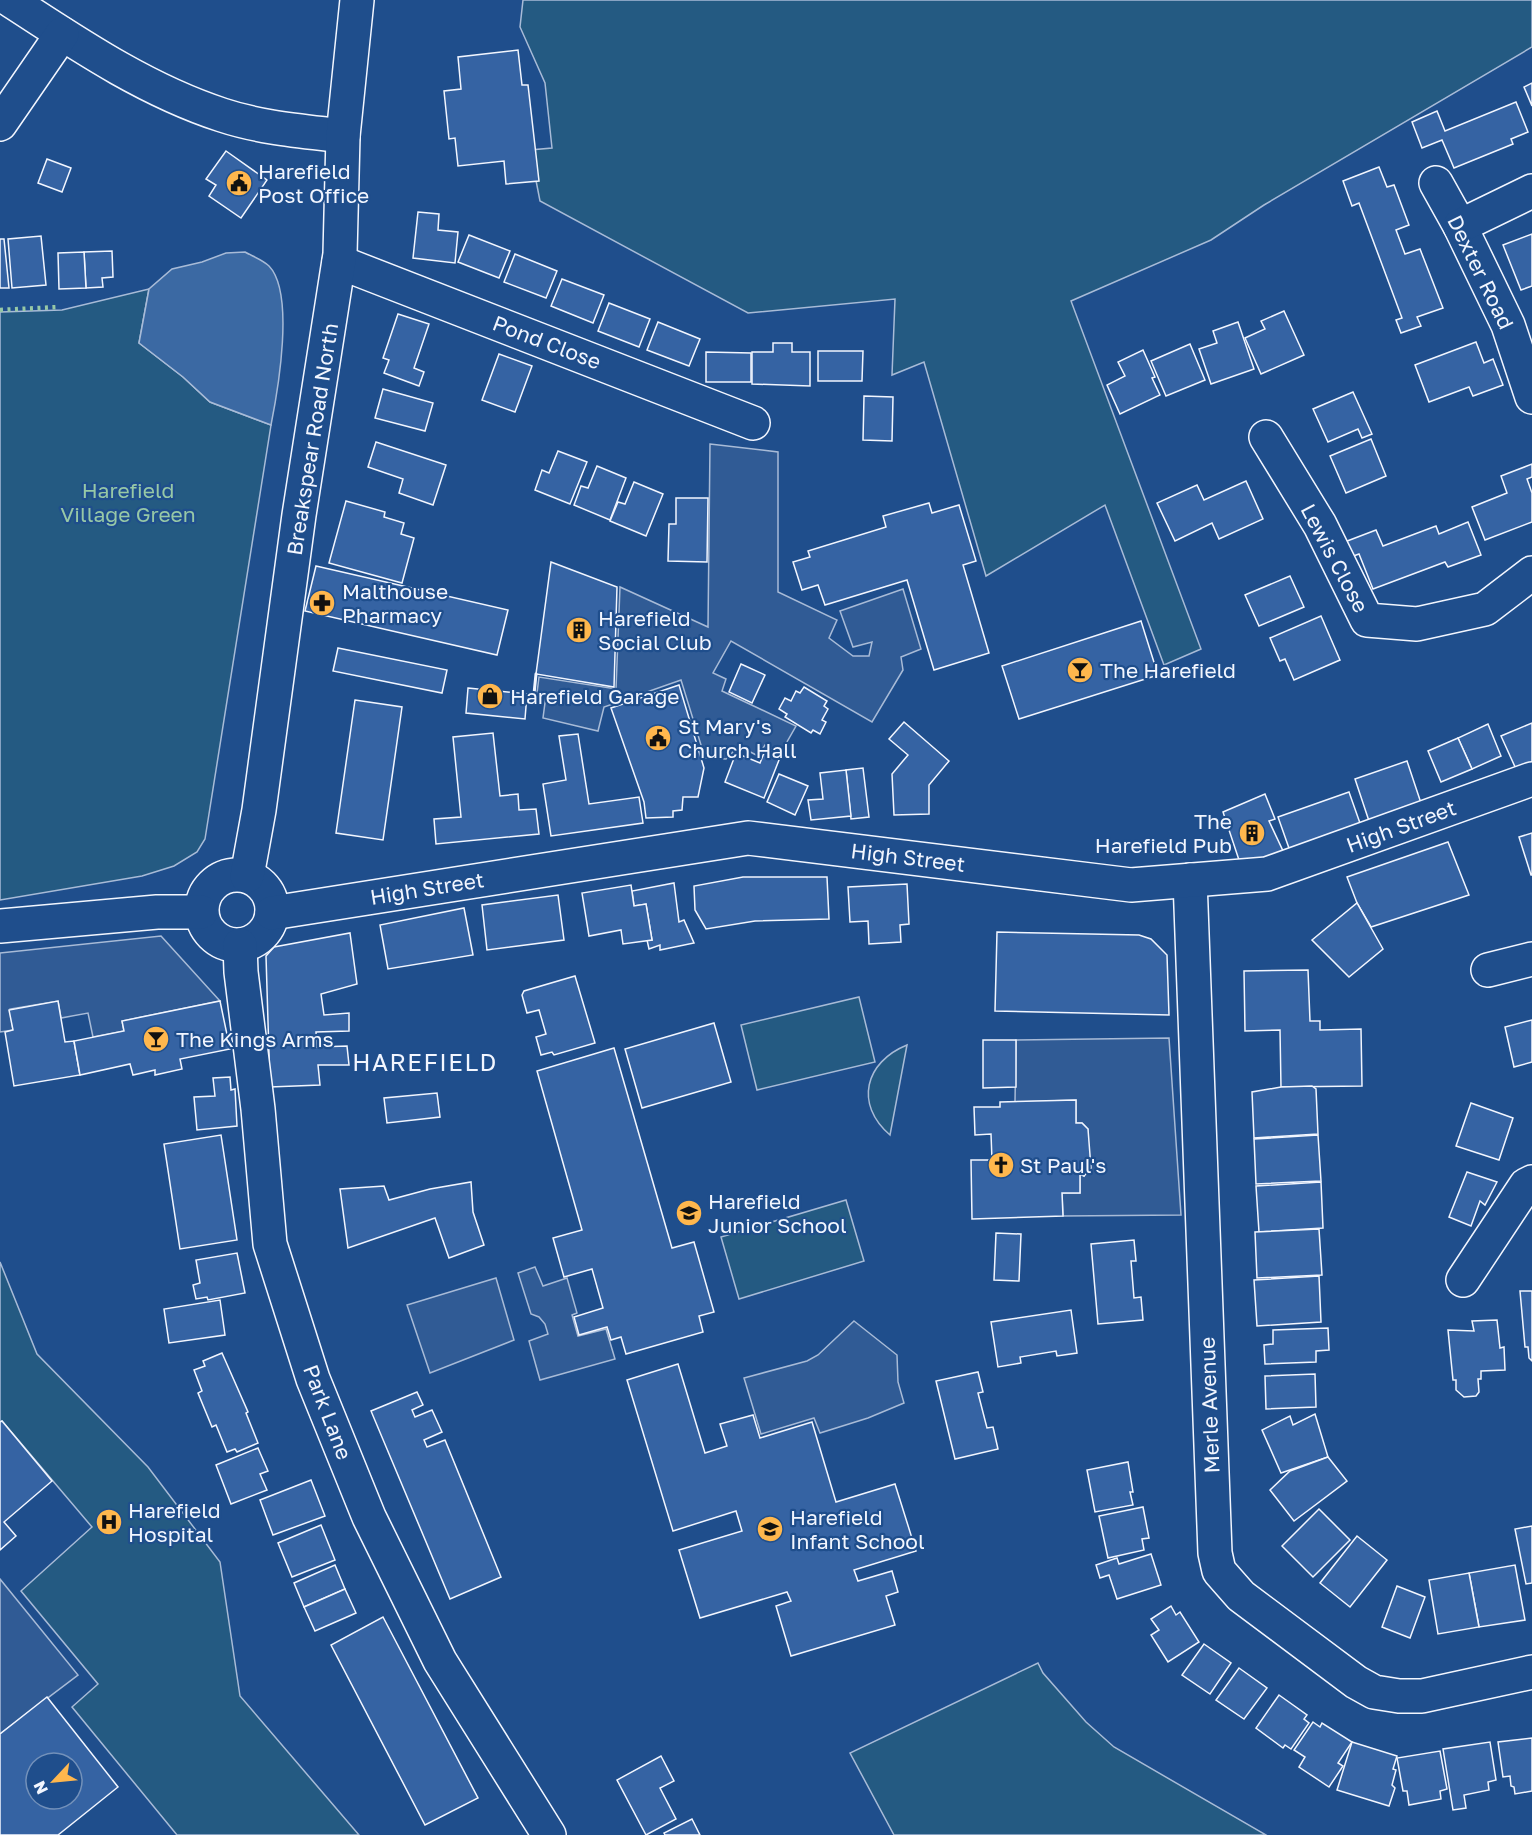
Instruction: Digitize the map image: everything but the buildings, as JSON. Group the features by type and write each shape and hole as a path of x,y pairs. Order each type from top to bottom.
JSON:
{"street":[{"path":"10,0 62,34 152,87 221,115 267,127 343,136"},
{"name":"Breakspear Road North","path":"247,876 273,712 299,515 339,262 343,136 357,0"},
{"path":"0,124 62,34"},
{"name":"Dexter Road","path":"1436,183 1460,226 1508,325 1532,397"},
{"path":"1460,226 1532,191"},
{"name":"Pond Close","path":"339,262 753,423"},
{"name":"Lewis Close","path":"1266,437 1320,525 1366,620 1418,624 1485,609 1532,573"},
{"name":"High Street","path":"272,913 748,838 1131,885 1267,874 1532,779"},
{"path":"229,875 247,876 258,882 266,890 271,901 272,913 270,922 258,939 240,945 228,945 209,933 203,923 201,912 204,895 215,882 229,875"},
{"name":"Merle Avenue","path":"1190,880 1215,1541 1219,1571 1241,1596 1356,1682 1374,1692 1399,1696 1422,1696 1532,1672"},
{"path":"0,927 157,912 201,912"},
{"name":"Park Lane","path":"240,945 270,1244 313,1378 369,1517 440,1661 549,1835"},
{"path":"1488,970 1532,959"},
{"path":"1463,1280 1526,1185 1532,1182"}],"green space":[{"path":"523,0 1532,0 1532,47 1264,205 1211,240 1071,301 1201,649 1164,665 1105,505 986,576 924,362 892,375 895,299 748,313 540,201 530,150 552,148 545,83 520,27"},
{"name":"Harefield Village Green","path":"149,289 139,343 183,377 210,402 271,425 205,839 197,852 174,866 142,876 0,900 0,312 62,310"},
{"path":"859,997 875,1062 757,1090 741,1025"},
{"path":"907,1045 890,1135 879,1123 872,1110 868,1097 869,1085 882,1062 893,1052"},
{"path":"846,1200 864,1261 739,1299 721,1237"},
{"path":"0,1262 37,1354 148,1467 220,1562 240,1696 359,1835 177,1835 72,1707 98,1684 21,1591 92,1527 2,1421 0,1422"},
{"path":"1038,1663 1043,1673 1086,1722 1114,1747 1266,1835 894,1835 850,1753"}],"shaded area":[{"path":"245,252 269,266 277,279 281,297 282,342 271,425 210,402 183,377 139,343 149,289 172,269 202,262 226,253"},
{"path":"710,444 778,452 778,592 837,620 829,638 853,656 869,656 872,642 853,647 840,611 903,589 921,649 901,657 903,670 872,722 731,641 713,673 726,679 722,691 796,726 780,754 765,745 758,756 739,746 726,759 705,758 681,680 604,707 598,731 543,718 546,695 537,693 539,677 616,689 620,587 708,627"},
{"path":"161,936 220,1001 122,1021 124,1031 93,1037 88,1013 61,1018 58,1001 10,1009 13,1030 0,1032 0,953"},
{"path":"1169,1038 1181,1215 1063,1216 1062,1193 1080,1193 1080,1174 1084,1176 1088,1129 1082,1123 1076,1123 1076,1100 1015,1102 1016,1040"},
{"path":"535,1267 543,1286 567,1278 577,1313 572,1315 578,1336 606,1329 615,1359 540,1380 529,1341 548,1334 545,1324 539,1317 531,1314 518,1273"},
{"path":"496,1278 514,1340 430,1373 407,1305"},
{"path":"854,1321 897,1355 898,1382 904,1403 868,1418 820,1433 814,1418 761,1434 744,1378 807,1361 818,1355"},
{"path":"0,1579 78,1675 0,1734"}],"hedge":[{"path":"0,310 58,307"}],"wall":[{"path":"534,694 536,674"}],"place":[{"name":"Harefield Post Office","path":"239,183"},
{"name":"Malthouse Pharmacy","path":"322,603"},
{"name":"Harefield Social Club","path":"579,630"},
{"name":"The Harefield","path":"1080,670"},
{"name":"Harefield Garage","path":"490,696"},
{"name":"St Mary's Church Hall","path":"658,738"},
{"name":"The Harefield Pub","path":"1252,833"},
{"name":"The Kings Arms","path":"156,1039"},
{"name":"St Paul's","path":"1001,1165"},
{"name":"Harefield Junior School","path":"689,1213"},
{"name":"Harefield Hospital","path":"109,1522"},
{"name":"Harefield Infant School","path":"770,1529"}],"district":[{"name":"HAREFIELD","path":"425,1061"}]}
